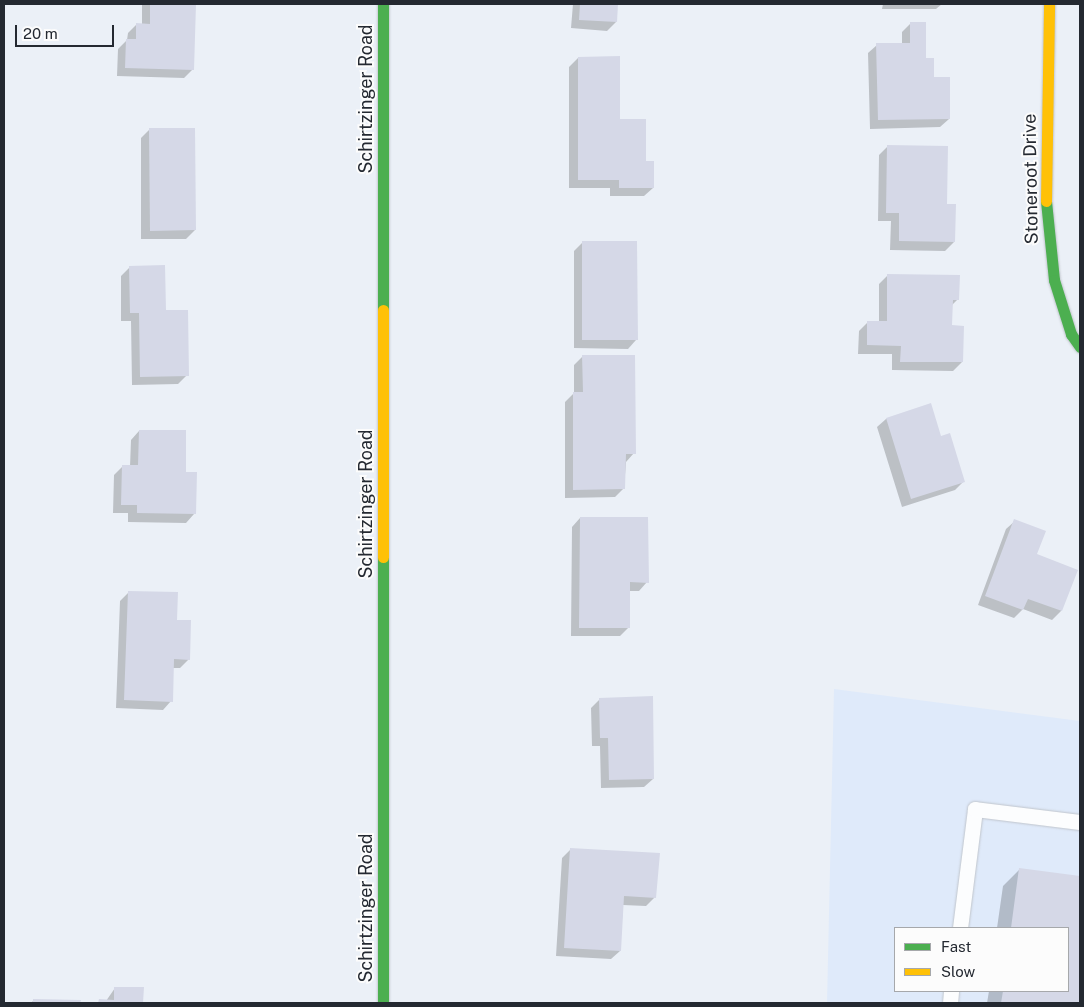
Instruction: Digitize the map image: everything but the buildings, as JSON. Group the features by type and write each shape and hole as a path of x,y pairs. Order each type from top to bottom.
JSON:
{"street":[{"name":"Schirtzinger Road","path":"383,4 383,1003"},
{"name":"Stoneroot Drive","path":"1049,4 1046,223 1054,280 1071,334 1080,347"}],"lane":[{"path":"960,927 975,809 1080,822"}],"shaded area":[{"path":"834,689 1080,721 1080,1003 827,1003"}],"traffic: fast":[{"path":"383,4 383,310"},
{"path":"1046,201 1054,280 1071,334 1080,347"},
{"path":"383,557 383,1003"}],"traffic: slow":[{"path":"1046,201 1049,4"},
{"path":"383,310 383,557"}]}
